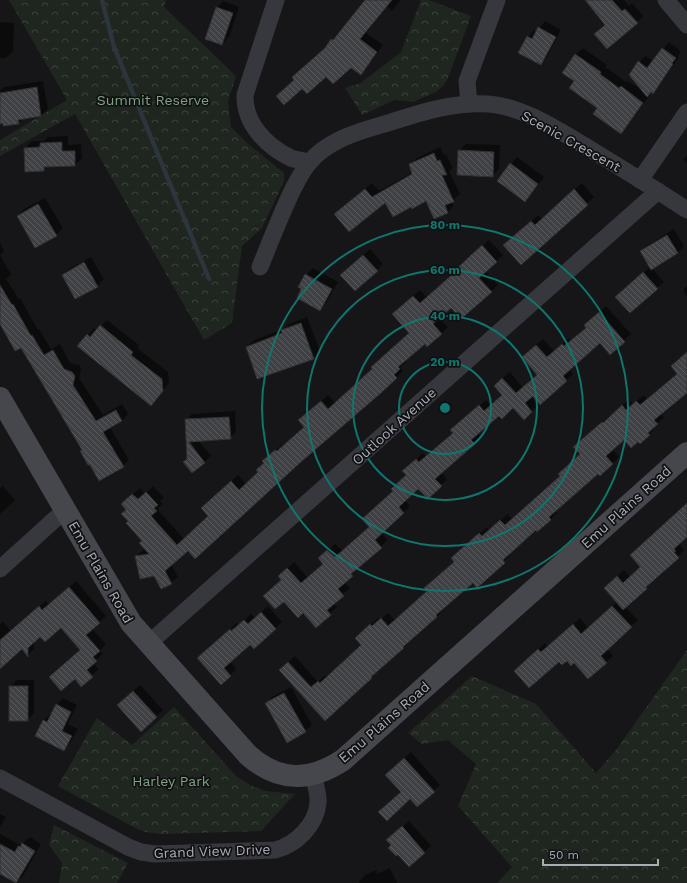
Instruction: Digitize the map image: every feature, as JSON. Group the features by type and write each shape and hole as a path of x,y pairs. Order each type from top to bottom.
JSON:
{"street":[{"path":"276,0 245,95 245,103 250,120 264,139 292,159 309,162"},
{"path":"469,104 467,82 497,0"},
{"path":"666,0 687,25"},
{"name":"Scenic Crescent","path":"260,267 284,207 309,162 327,147 357,132 434,108 469,104 490,104 524,113 562,133 687,210"},
{"path":"640,180 687,112"},
{"name":"Outlook Avenue","path":"148,644 658,191"},
{"name":"Emu Plains Road","path":"0,398 131,623 148,644 254,761 272,771 283,774 304,776 313,775 326,770 343,760 687,453"},
{"path":"0,569 65,510"},
{"name":"Grand View Drive","path":"0,778 134,850 155,854 275,850 288,846 308,827 315,815 318,802 313,775"}],"green space":[{"name":"Summit Reserve","path":"9,0 166,0 164,7 236,76 228,101 231,127 248,144 284,173 284,181 262,228 242,246 232,323 204,340 75,114 0,156 0,140 67,100"},
{"path":"421,0 429,0 471,16 448,78 443,86 436,92 413,102 395,100 362,115 345,88 361,83 401,52"},
{"path":"687,650 687,883 497,883 512,867 458,806 476,764 448,740 422,744 408,733 472,676 536,704 596,773 616,750"},
{"name":"Harley Park","path":"174,707 236,776 250,785 265,791 295,794 261,831 160,834 146,832 137,829 58,786 97,718 132,745"},
{"path":"54,825 128,863 117,883 59,883 62,863 49,845"}],"building":[{"path":"365,0 392,0 360,39 377,52 361,75 351,68 333,84 326,77 307,94 302,89 284,105 276,96 294,80 292,77 325,48 331,39 333,40"},
{"path":"585,0 612,0 622,11 625,9 638,23 607,49 594,34 605,25"},
{"path":"216,7 233,13 222,45 205,39"},
{"path":"538,27 556,37 541,65 518,53 527,36 532,39"},
{"path":"662,48 676,58 653,94 651,92 647,97 629,75 638,61 647,68"},
{"path":"575,54 601,72 600,74 619,88 621,86 643,103 621,134 593,114 597,108 569,88 574,81 562,73"},
{"path":"37,87 41,116 18,120 19,124 3,126 3,123 0,124 0,93"},
{"path":"62,142 62,151 75,151 75,166 44,167 44,171 25,172 24,148 40,147 40,143"},
{"path":"458,150 494,152 493,177 457,175"},
{"path":"434,153 437,161 440,160 447,175 442,175 454,202 445,205 448,213 434,219 426,201 393,217 385,203 349,232 334,214 365,189 372,197 412,174 409,164"},
{"path":"510,163 538,184 525,202 497,181"},
{"path":"574,189 588,205 521,265 503,245 531,221 535,225"},
{"path":"38,204 57,236 35,248 17,216"},
{"path":"667,235 678,253 651,270 640,251"},
{"path":"482,245 497,262 479,278 492,292 461,319 451,308 433,324 442,334 427,347 425,344 398,367 400,369 394,375 397,378 381,393 302,461 195,559 188,551 165,571 172,584 161,589 154,576 140,579 135,556 149,554 139,543 142,541 126,523 128,521 121,514 126,510 121,504 132,494 138,499 146,492 158,505 154,508 157,511 151,516 177,545 208,516 201,508 231,481 239,490 258,472 256,470 264,463 262,461 275,450 277,451 304,427 298,420 321,401 328,409 372,369 371,367 409,333 392,314 413,296 420,303 454,273 453,272"},
{"path":"363,255 378,271 355,291 340,275"},
{"path":"84,262 98,287 75,299 62,275"},
{"path":"643,272 658,289 630,313 615,297"},
{"path":"305,274 332,289 320,311 297,298 301,289 298,287"},
{"path":"0,285 44,355 53,350 64,369 72,372 75,376 73,385 96,421 116,410 122,421 103,432 124,467 99,481 90,465 88,465 80,451 82,450 21,348 15,351 0,324"},
{"path":"599,312 625,342 610,355 600,343 563,376 567,381 540,405 533,396 525,403 532,412 524,420 513,408 502,419 499,416 471,440 475,444 435,479 442,486 428,499 418,489 399,507 404,513 375,540 382,548 351,574 353,576 338,589 344,596 327,610 331,615 316,628 303,613 298,618 284,602 275,609 263,596 281,580 278,576 287,568 301,583 323,564 318,558 327,550 335,557 369,527 362,519 393,491 391,489 406,475 402,471 416,459 419,462 453,433 450,430 479,405 484,411 502,395 494,386 502,378 516,393 537,375 522,357 536,345 547,357 562,344 564,346 586,328 584,325"},
{"path":"301,323 314,359 257,379 246,347 282,333 281,330"},
{"path":"100,325 133,352 131,355 162,379 163,391 151,406 77,346 87,334 90,337"},
{"path":"687,352 687,393 654,420 658,424 648,433 650,435 640,444 638,442 631,448 624,440 606,456 613,464 600,476 598,474 549,517 551,520 537,532 536,530 503,560 505,563 477,588 473,583 436,615 437,617 325,721 279,670 288,662 311,687 318,681 320,683 361,645 355,638 370,624 372,626 381,618 388,626 427,591 424,588 454,562 451,558 479,533 482,536 500,520 505,525 560,476 558,474 580,454 573,447 602,422 603,423 622,405 626,410 636,401 640,405 677,374 671,366"},
{"path":"229,417 231,439 189,442 205,463 192,473 183,462 187,459 185,419"},
{"path":"687,503 687,537 674,549 676,551 674,552 679,558 646,587 647,589 623,610 604,588 617,576 623,583 640,567 630,555"},
{"path":"69,587 100,623 86,635 100,651 93,657 97,661 87,670 93,677 81,687 75,679 61,691 49,677 80,650 61,628 45,642 40,637 28,648 28,657 22,649 0,669 0,640 39,606 42,610"},
{"path":"612,606 632,627 601,656 607,663 588,679 574,663 571,666 567,661 562,665 559,662 529,688 514,671 538,649 541,652 573,624 581,634"},
{"path":"261,612 276,629 254,649 250,645 224,668 231,676 221,685 197,658 230,629 231,631 244,620 248,624"},
{"path":"9,686 28,686 28,721 9,721"},
{"path":"133,691 157,717 141,732 117,705"},
{"path":"284,693 306,732 287,743 265,703"},
{"path":"56,704 71,712 62,731 72,736 64,751 35,736 43,720 47,722"},
{"path":"404,758 435,792 417,807 410,799 387,821 378,812 401,792 385,775"},
{"path":"402,826 425,853 409,867 398,855 396,856 388,848 391,845 386,840"},
{"path":"22,843 35,851 16,883 0,874 0,844 15,852 18,846 20,847"}],"waterway":[{"path":"102,0 114,47 209,279"}]}
